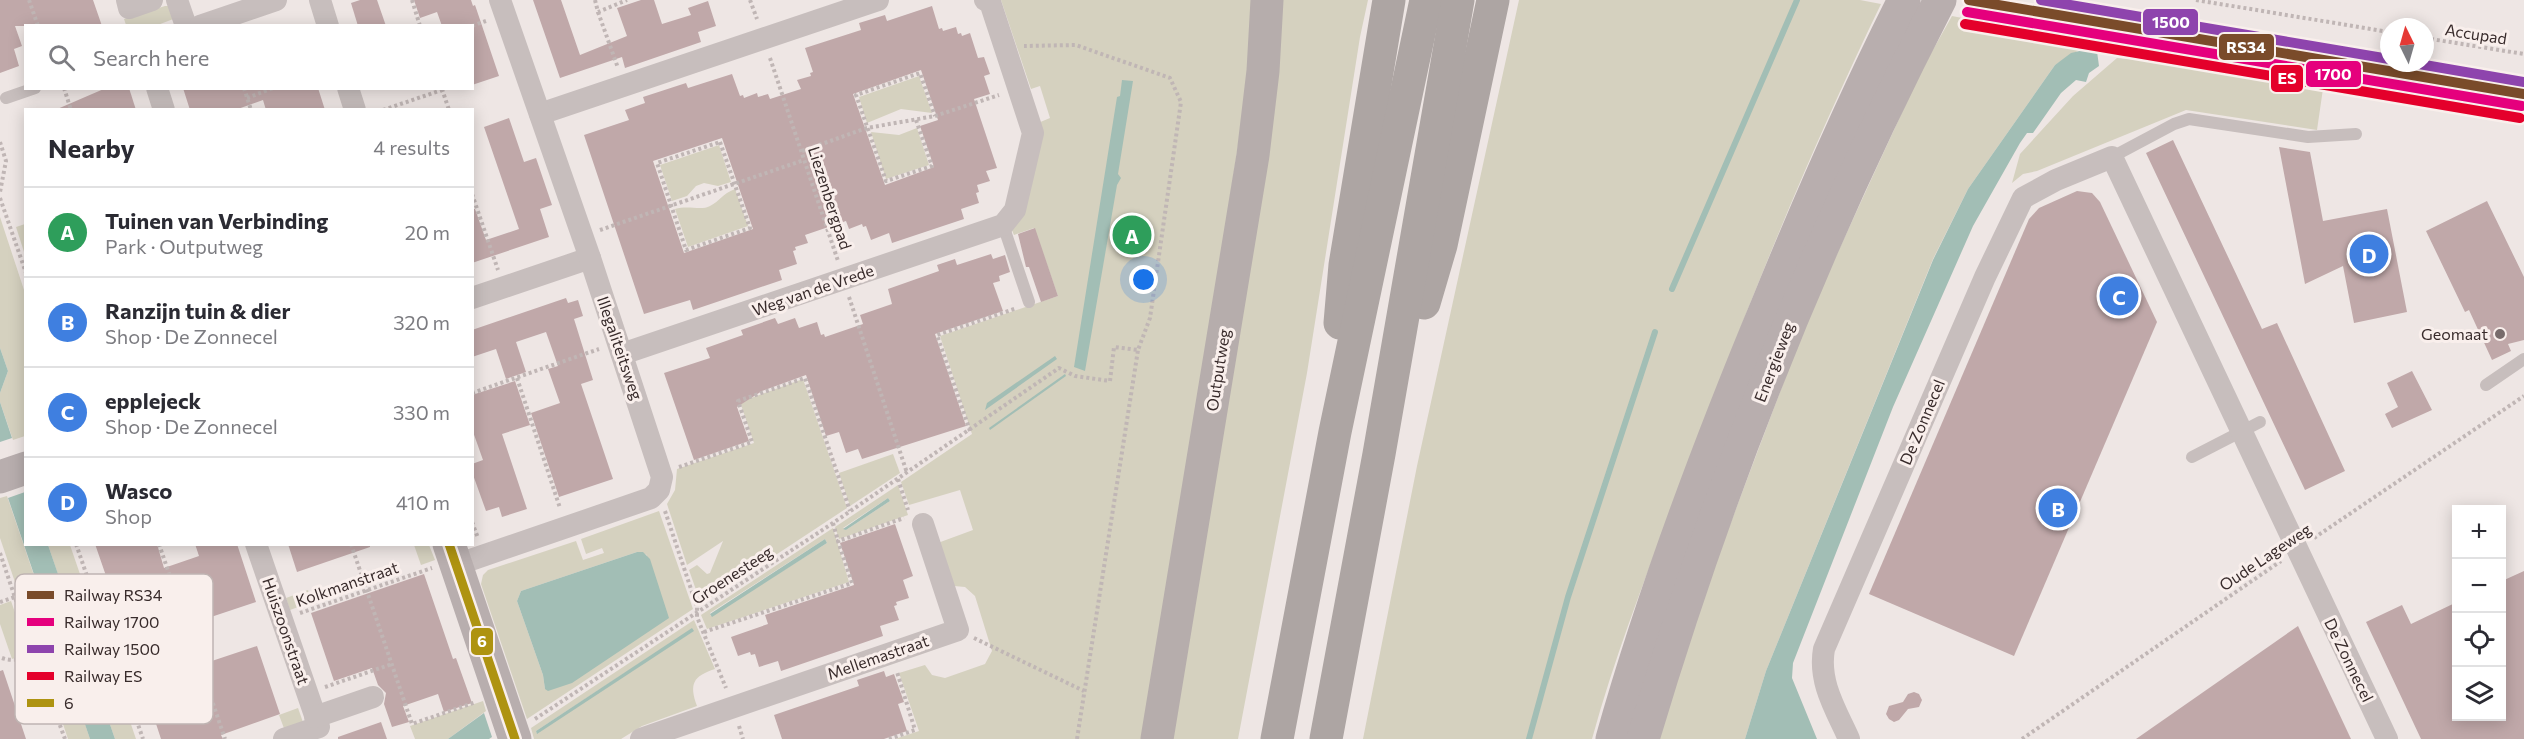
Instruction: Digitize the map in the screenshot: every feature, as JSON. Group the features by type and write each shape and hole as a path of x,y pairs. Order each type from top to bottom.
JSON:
{"highway":[{"path":"1324,489 1345,265 1389,0"},
{"path":"1277,739 1324,489 1426,0"},
{"path":"1326,739 1379,454 1458,0"},
{"path":"1379,454 1441,245 1493,0"}],"main road":[{"name":"Outputweg","path":"1157,739 1253,156 1263,71 1268,0"},
{"name":"Energieweg","path":"1612,739 1665,568 1735,382 1803,218 1872,64 1904,0"},
{"name":"Energieweg","path":"1643,739 1694,578 1749,426 1801,293 1904,69 1940,0"},
{"path":"0,477 24,469"},
{"path":"453,557 514,737"}],"street":[{"path":"127,0 129,8 152,0"},
{"path":"177,0 185,24"},
{"path":"206,24 276,0"},
{"path":"320,0 327,24"},
{"name":"Illegaliteitsweg","path":"500,0 662,473"},
{"path":"540,114 878,0"},
{"path":"986,0 990,2 1031,125 1033,139 1015,210 1003,225"},
{"path":"158,90 163,108"},
{"path":"349,90 354,108"},
{"name":"De Zonnecel","path":"1849,739 1823,679 1821,664 1824,649 1984,277 2023,198 2056,180 2112,157 2251,427 2296,550 2387,739"},
{"name":"Weg van de Vrede","path":"620,348 843,280 1003,225"},
{"path":"474,297 590,258"},
{"path":"453,557 566,527 656,495 662,473"},
{"path":"916,520 958,630"},
{"name":"Huiszoonstraat","path":"257,546 317,722"},
{"name":"Mellemastraat","path":"641,739 958,630"},
{"path":"284,739 373,698"}],"lane":[{"path":"6,98 29,90"},
{"name":"De Zonnecel","path":"2112,157 2174,124 2190,119 2308,137 2356,134"},
{"path":"1003,225 1029,302"},
{"path":"2486,385 2524,359"},
{"path":"2192,457 2251,427"}],"path":[{"path":"29,0 37,24"},
{"path":"412,0 419,24"},
{"path":"595,0 624,86"},
{"path":"598,12 627,0"},
{"name":"Liezenbergpad","path":"750,0 907,473"},
{"path":"2196,0 2380,31"},
{"name":"Accupad","path":"2434,39 2524,54"},
{"path":"1005,47 1076,45 1170,78 1181,102 1150,318 1138,350 1077,739"},
{"path":"916,120 932,166 886,181 856,95 920,73 935,116"},
{"path":"802,151 867,128 935,116 1019,88"},
{"path":"65,90 70,108"},
{"path":"245,90 250,108"},
{"path":"247,98 268,90"},
{"path":"389,108 439,90"},
{"path":"442,90 448,108"},
{"path":"0,142 6,161 0,192"},
{"path":"720,142 750,228 687,250 671,206 657,163 720,142"},
{"path":"582,236 804,160"},
{"path":"0,198 24,261"},
{"path":"474,200 504,288"},
{"path":"970,431 937,335 1029,302"},
{"name":"Groenesteeg","path":"514,737 697,612 970,431 1059,368 1075,376 1110,381 1114,347 1138,350"},
{"path":"474,392 620,348"},
{"path":"517,378 566,527"},
{"path":"662,473 752,442 738,401 804,378 850,512"},
{"name":"Oude Lageweg","path":"2022,739 2524,396"},
{"path":"838,541 916,520 898,479"},
{"path":"656,495 664,508 697,612 719,667"},
{"path":"704,632 852,583 832,523"},
{"path":"78,546 87,574"},
{"path":"160,546 169,574"},
{"path":"352,546 412,724 500,694"},
{"path":"0,553 15,597 0,602"},
{"name":"Kolkmanstraat","path":"282,619 453,557"},
{"path":"958,630 1084,691"},
{"path":"889,739 915,730 890,652"},
{"path":"2,658 15,661"},
{"path":"307,693 392,664"},
{"path":"213,704 225,739"},
{"path":"60,724 65,739"},
{"path":"138,724 143,739"}],"shaded area":[{"path":"1001,0 1257,0 1255,35 1147,739 895,739 919,731 899,673 925,665 932,675 945,678 985,664 992,651 975,596 965,587 954,586 935,544 973,530 960,490 909,505 901,482 972,434 940,336 1058,296 1034,228 1014,235 1011,228 1038,123 1050,118 1040,86 1031,89"},
{"path":"1282,0 1368,0 1360,37 1307,373 1238,739 1169,739"},
{"path":"1519,0 1860,0 1881,4 1827,119 1730,354 1612,671 1592,739 1363,739 1417,466"},
{"path":"165,6 169,6 176,18 160,24 126,24 124,19"},
{"path":"1952,16 2091,43 2088,49 2079,50 2055,65 1968,189 1933,259 1766,671 1745,739 1657,739 1708,583 1809,315 1921,71"},
{"path":"2091,43 2096,44 2099,66 2089,73 2086,82 2076,80 2061,93 2033,133 2027,133 2020,143 1973,226 1893,407 1793,663 1792,678 1817,739 1745,739 1766,671 1933,260 1968,189 2055,65 2071,53 2088,49"},
{"path":"2117,58 2325,75 2317,130 2186,110 2037,171 2023,174 2012,183 2020,154 2073,96"},
{"path":"919,76 932,113 901,109 867,123 859,97"},
{"path":"1122,80 1133,81 1118,174 1121,178 1117,185 1085,371 1074,367 1117,97 1120,96"},
{"path":"917,128 929,165 886,179 871,132 899,135"},
{"path":"719,145 731,182 718,186 704,183 696,186 687,196 672,201 660,165"},
{"path":"735,189 748,226 688,247 675,209 706,207"},
{"path":"0,217 24,290 24,436 13,440 0,402 0,393 8,371 0,348"},
{"path":"24,225 24,252 16,227"},
{"path":"0,348 8,371 0,393"},
{"path":"1055,356 1057,359 985,410 987,403"},
{"path":"1065,374 1066,376 990,430 989,428"},
{"path":"803,379 847,508 701,604 689,570 697,565 707,574 710,573 723,541 687,565 667,504 675,490 677,469 754,443 740,402"},
{"path":"0,402 12,438 0,442"},
{"path":"893,454 900,473 850,506 839,473"},
{"path":"898,485 908,515 839,539 835,527","holes":["888,498 890,501 846,530 843,528"]},
{"path":"24,492 24,545 8,498"},
{"path":"7,496 34,574 15,574 15,582 0,538 0,498"},
{"path":"888,498 890,501 846,530 843,529"},
{"path":"659,511 693,609 527,719 481,584 483,575 488,570 576,541 583,560 604,553 602,548 586,554 581,539","holes":["637,552 647,555 545,689 543,675 517,601 521,591"]},
{"path":"833,528 849,582 707,629 701,615","holes":["825,539 827,543 711,616 710,613"]},
{"path":"825,539 827,543 712,617 710,614"},
{"path":"24,546 48,546 58,574 34,574"},
{"path":"48,546 70,546 80,574 58,574"},
{"path":"414,546 429,546 435,560 421,565"},
{"path":"637,552 643,552 650,559 669,618 572,683 548,691 545,689 543,675 517,601 521,591"},
{"path":"308,590 312,602 290,610 286,598"},
{"path":"11,601 15,613 15,658 12,659 0,624 0,605"},
{"path":"694,620 715,669 698,678 693,686 697,706 642,726 621,739 534,739 531,728","holes":["692,629 693,631 537,733 536,731"]},
{"path":"692,628 694,631 537,734 536,731"},
{"path":"483,701 486,711 448,739 415,739 410,726"},
{"path":"298,708 304,725 285,731 279,715"},
{"path":"484,713 492,737 489,739 448,739"},
{"path":"63,724 85,724 90,739 68,739"},
{"path":"85,724 110,724 115,739 90,739"},
{"path":"110,724 131,724 136,739 115,739"}],"building":[{"path":"0,0 93,0 101,24 15,26 22,46 14,49 19,66 0,73"},
{"path":"360,0 377,0 385,24 357,24 351,3"},
{"path":"414,0 471,0 473,6 475,5 499,76 474,84 474,24 441,24 437,12 420,18"},
{"path":"533,0 561,0 580,55 627,36 617,8 641,0 654,0 662,24 691,15 688,8 708,1 716,26 698,32 701,42 625,68 622,57 560,78"},
{"path":"932,6 939,29 942,28 943,31 956,27 958,34 961,33 962,36 970,33 978,58 984,57 990,74 984,76 990,94 974,99 997,168 986,171 990,181 977,185 979,192 976,193 979,203 961,209 964,219 892,243 889,233 871,240 866,226 863,227 862,224 849,229 846,221 805,235 808,243 795,247 796,250 793,251 797,264 779,270 782,280 693,310 690,300 644,314 584,135 629,120 625,110 645,103 643,97 686,83 688,88 732,74 740,96 743,95 744,98 757,93 758,97 768,94 770,99 801,89 797,80 811,76 810,73 813,72 805,48 861,30 859,23 885,15 887,21","holes":["921,70 938,120 920,126 934,167 885,185 853,94","722,138 753,229 684,253 653,161"]},
{"path":"101,90 130,90 135,108 60,108"},
{"path":"184,90 319,90 324,108 265,108 263,100 241,108 189,108"},
{"path":"509,118 524,162 536,158 552,205 540,209 549,237 474,262 474,209 486,240 519,229 484,127"},
{"path":"2173,140 2262,329 2277,323 2345,471 2305,490 2146,153"},
{"path":"2279,147 2310,152 2323,221 2387,209 2407,312 2354,323 2343,266 2305,284"},
{"path":"2077,191 2092,193 2100,202 2157,322 2014,656 1869,594 2029,219 2039,208"},
{"path":"2487,201 2524,277 2524,340 2508,344 2511,351 2492,360 2469,310 2465,312 2426,231"},
{"path":"1035,228 1058,296 1041,302 1029,267 1026,267 1018,234"},
{"path":"991,254 993,259 1005,255 1010,272 999,276 1000,281 993,283 1003,311 935,334 966,426 862,459 858,449 846,453 839,432 826,436 806,375 762,391 737,407 749,441 694,460 664,373 710,358 706,348 743,335 741,330 775,318 778,324 795,318 799,328 817,322 821,335 824,334 825,337 863,324 860,315 892,304 888,289 939,271 937,265 955,259 957,265"},
{"path":"566,298 568,303 578,300 583,316 574,319 593,380 581,384 613,479 559,497 531,413 560,403 548,369 558,366 546,332 516,342 526,372 506,379 496,349 474,356 474,329"},
{"path":"2412,371 2432,410 2392,428 2385,414 2398,407 2387,383"},
{"path":"515,381 530,425 502,434 527,509 502,517 499,507 486,511 474,478 474,463 483,460 474,435 474,394"},
{"path":"895,524 913,576 903,580 909,598 896,602 897,605 894,606 899,620 880,626 883,636 781,671 778,661 759,667 755,654 751,655 750,652 738,656 731,637 768,624 765,615 854,585 840,543"},
{"path":"96,546 158,546 164,568 199,556 196,546 238,546 256,602 213,616 213,574 105,574"},
{"path":"289,546 370,546 370,547 297,572"},
{"path":"2524,571 2524,739 2421,739 2366,622 2402,605 2411,624 2452,604 2452,721 2506,721 2506,579"},
{"path":"424,574 453,659 456,658 472,703 444,712 438,694 403,706 409,722 392,727 384,704 386,693 378,685 372,668 334,681 311,613"},
{"path":"2298,626 2351,739 2136,739"},
{"path":"257,646 280,714 221,735 223,739 161,739 156,724 213,724 213,661"},
{"path":"3,670 15,706 15,724 21,724 26,739 0,739 0,671"},
{"path":"884,671 886,677 894,674 904,702 898,704 907,731 884,739 782,739 774,715 859,686 857,680"},
{"path":"1914,692 1919,694 1922,700 1919,707 1908,709 1899,720 1894,722 1889,719 1886,714 1889,706 1903,702 1908,694"},
{"path":"381,722 387,739 338,739 338,737"}],"waterway":[{"path":"1672,289 1797,0"},
{"path":"1529,739 1568,597 1655,332"}],"rail line":[{"name":"RS34","path":"1969,0 2524,94"},
{"name":"1500","path":"2041,0 2380,57"},
{"name":"1700","path":"1967,12 2522,106"},
{"name":"ES","path":"1965,24 2520,118"},
{"name":"1500","path":"2434,67 2524,82"}],"transit line":[{"name":"6","path":"450,546 515,739"}],"place":[{"name":"Tuinen van Verbinding","path":"1132,235"},
{"name":"Wasco","path":"2369,254"},
{"name":"epplejeck","path":"2119,296"},
{"name":"Geomaat","path":"2500,334"},
{"name":"Ranzijn tuin & dier","path":"2058,508"}]}
